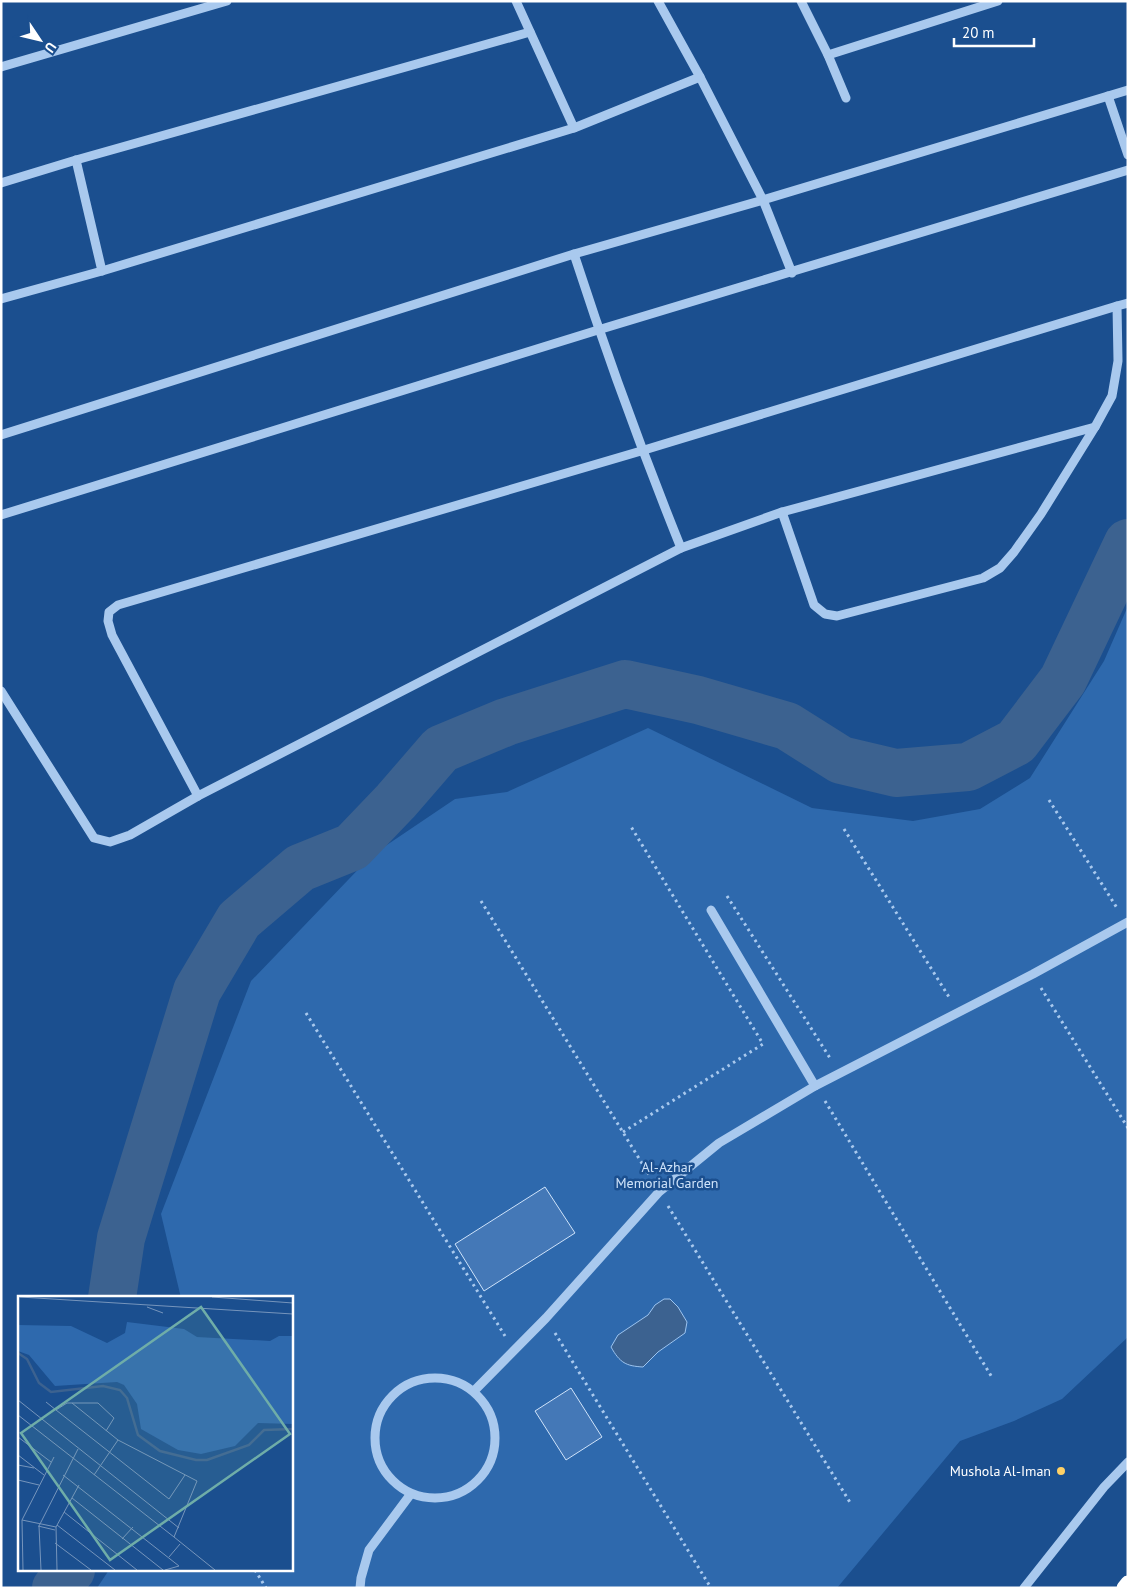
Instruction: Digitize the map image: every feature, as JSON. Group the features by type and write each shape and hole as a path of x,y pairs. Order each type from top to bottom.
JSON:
{"highway":[{"path":"1124,1588 1128,1583"}],"street":[{"path":"1,67 227,1"},
{"path":"516,1 574,128"},
{"path":"658,1 700,77 763,200 792,273"},
{"path":"801,1 828,55 846,98"},
{"path":"828,55 998,1"},
{"path":"1,183 76,160 530,32"},
{"path":"1,299 102,271 574,128 700,77"},
{"path":"1,435 574,254 763,200 1128,90"},
{"path":"1108,96 1128,155"},
{"path":"76,160 102,271"},
{"path":"1,515 598,330 1128,170"},
{"path":"574,254 598,330 641,450 681,548"},
{"path":"198,796 112,635 108,622 109,612 118,605 1128,303"},
{"path":"782,512 814,604 825,614 837,616 983,578 1000,568 1041,514 1112,396 1118,361 1117,306"},
{"path":"1,691 94,838 110,842 130,835 198,796 681,548 782,512 1095,427"},
{"path":"711,910 815,1086"},
{"path":"474,1391 546,1318 659,1192 719,1143 815,1086 1033,974 1127,923"},
{"path":"431,1377 454,1380 474,1391 489,1410 496,1438 488,1468 468,1490 440,1500 410,1495 391,1482 379,1462 374,1440 378,1417 390,1397 409,1384 431,1377"},
{"path":"1024,1588 1104,1487 1128,1462"},
{"path":"360,1588 369,1550 410,1495"}],"path":[{"path":"1049,800 1127,923"},
{"path":"623,1132 763,1044 630,826"},
{"path":"844,829 958,1013"},
{"path":"727,896 839,1074"},
{"path":"1033,974 1128,1128"},
{"path":"306,1013 514,1351"},
{"path":"815,1086 993,1379"},
{"path":"546,1318 711,1588"},
{"path":"256,1572 266,1588"}],"green space":[{"name":"Al-Azhar Memorial Garden","path":"1128,606 1128,1337 1062,1399 1014,1421 960,1441 837,1588 97,1588 108,1572 292,1572 292,1296 181,1296 161,1214 251,981 372,855 455,799 507,792 648,728 812,808 913,821 980,809 1030,778 1104,661"}],"shaded area":[{"path":"664,1299 670,1299 678,1307 687,1322 685,1333 658,1352 643,1367 624,1363 617,1357 611,1347 618,1335 648,1315 655,1305"}],"building":[{"path":"545,1187 575,1233 484,1291 455,1244"},
{"path":"571,1388 602,1437 566,1460 535,1411"}],"waterway":[{"path":"112,1296 121,1238 197,991 239,920 300,868 352,847 396,801 441,749 506,722 625,684 698,700 787,726 841,760 896,773 968,767 1016,742 1063,680 1128,543"},
{"path":"56,1588 69,1572"}],"place":[{"name":"Mushola Al-Iman","path":"1061,1471"}]}
